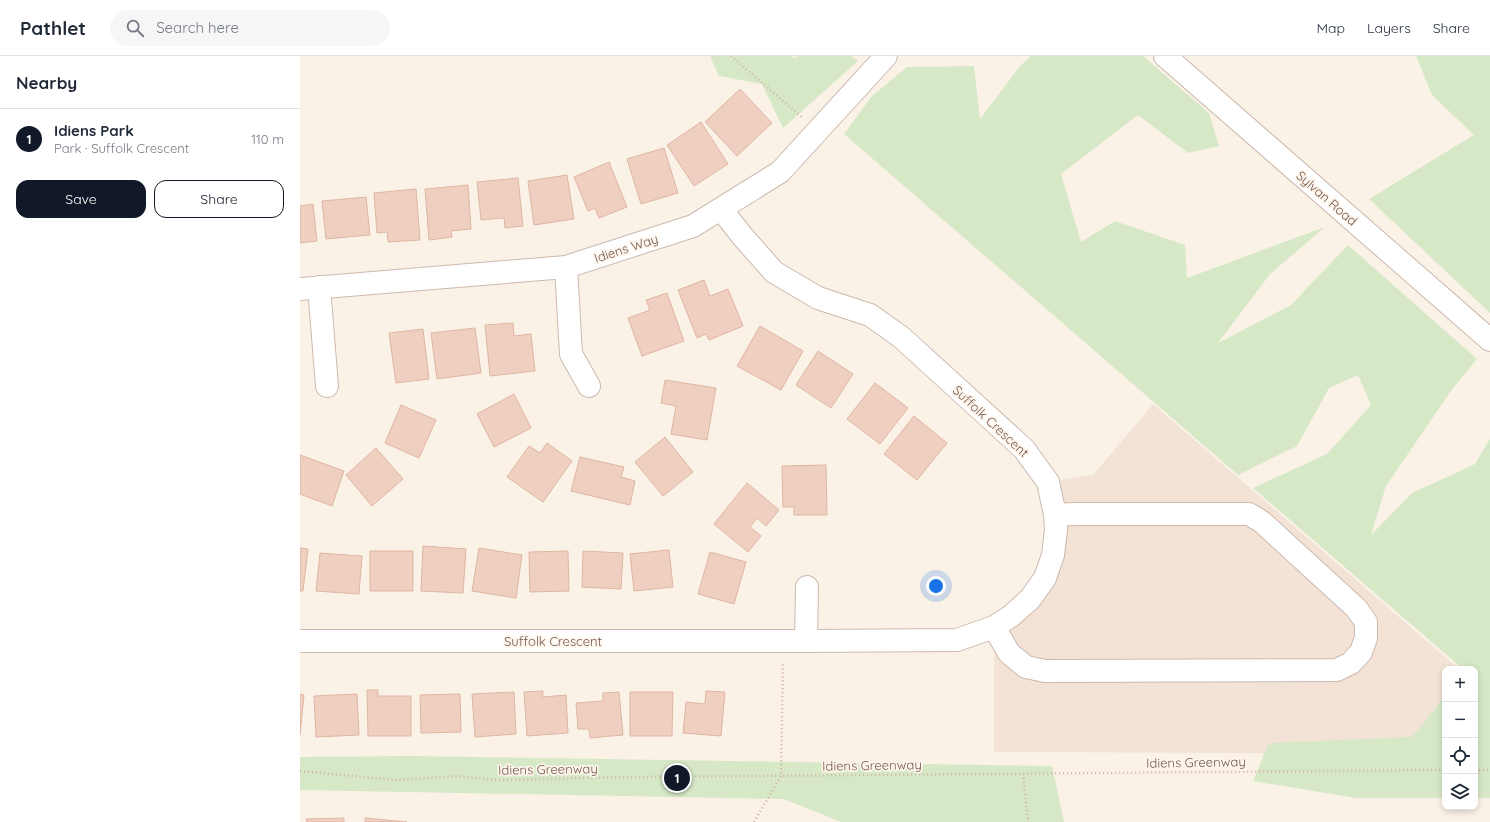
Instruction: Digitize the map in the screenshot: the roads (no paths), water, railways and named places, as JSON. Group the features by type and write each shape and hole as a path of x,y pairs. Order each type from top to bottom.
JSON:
{"street":[{"name":"Idiens Way","path":"310,288 566,267 693,226 780,172 886,56"},
{"name":"Sylvan Road","path":"1165,56 1490,340"},
{"name":"Suffolk Crescent","path":"300,641 957,640 994,627 1011,616 1030,599 1045,578 1053,555 1056,530 1055,515 1048,482 1024,449 900,337 870,315 818,298 774,272 721,209"},
{"path":"566,267 571,354 589,386"},
{"path":"310,288 327,386"},
{"path":"994,627 1009,654 1026,667 1046,671 1337,670 1351,662 1361,652 1366,638 1366,622 1356,608 1262,522 1249,514 1055,515"},
{"path":"806,641 807,587"}],"place":[{"name":"Idiens Park","path":"677,778"}]}
